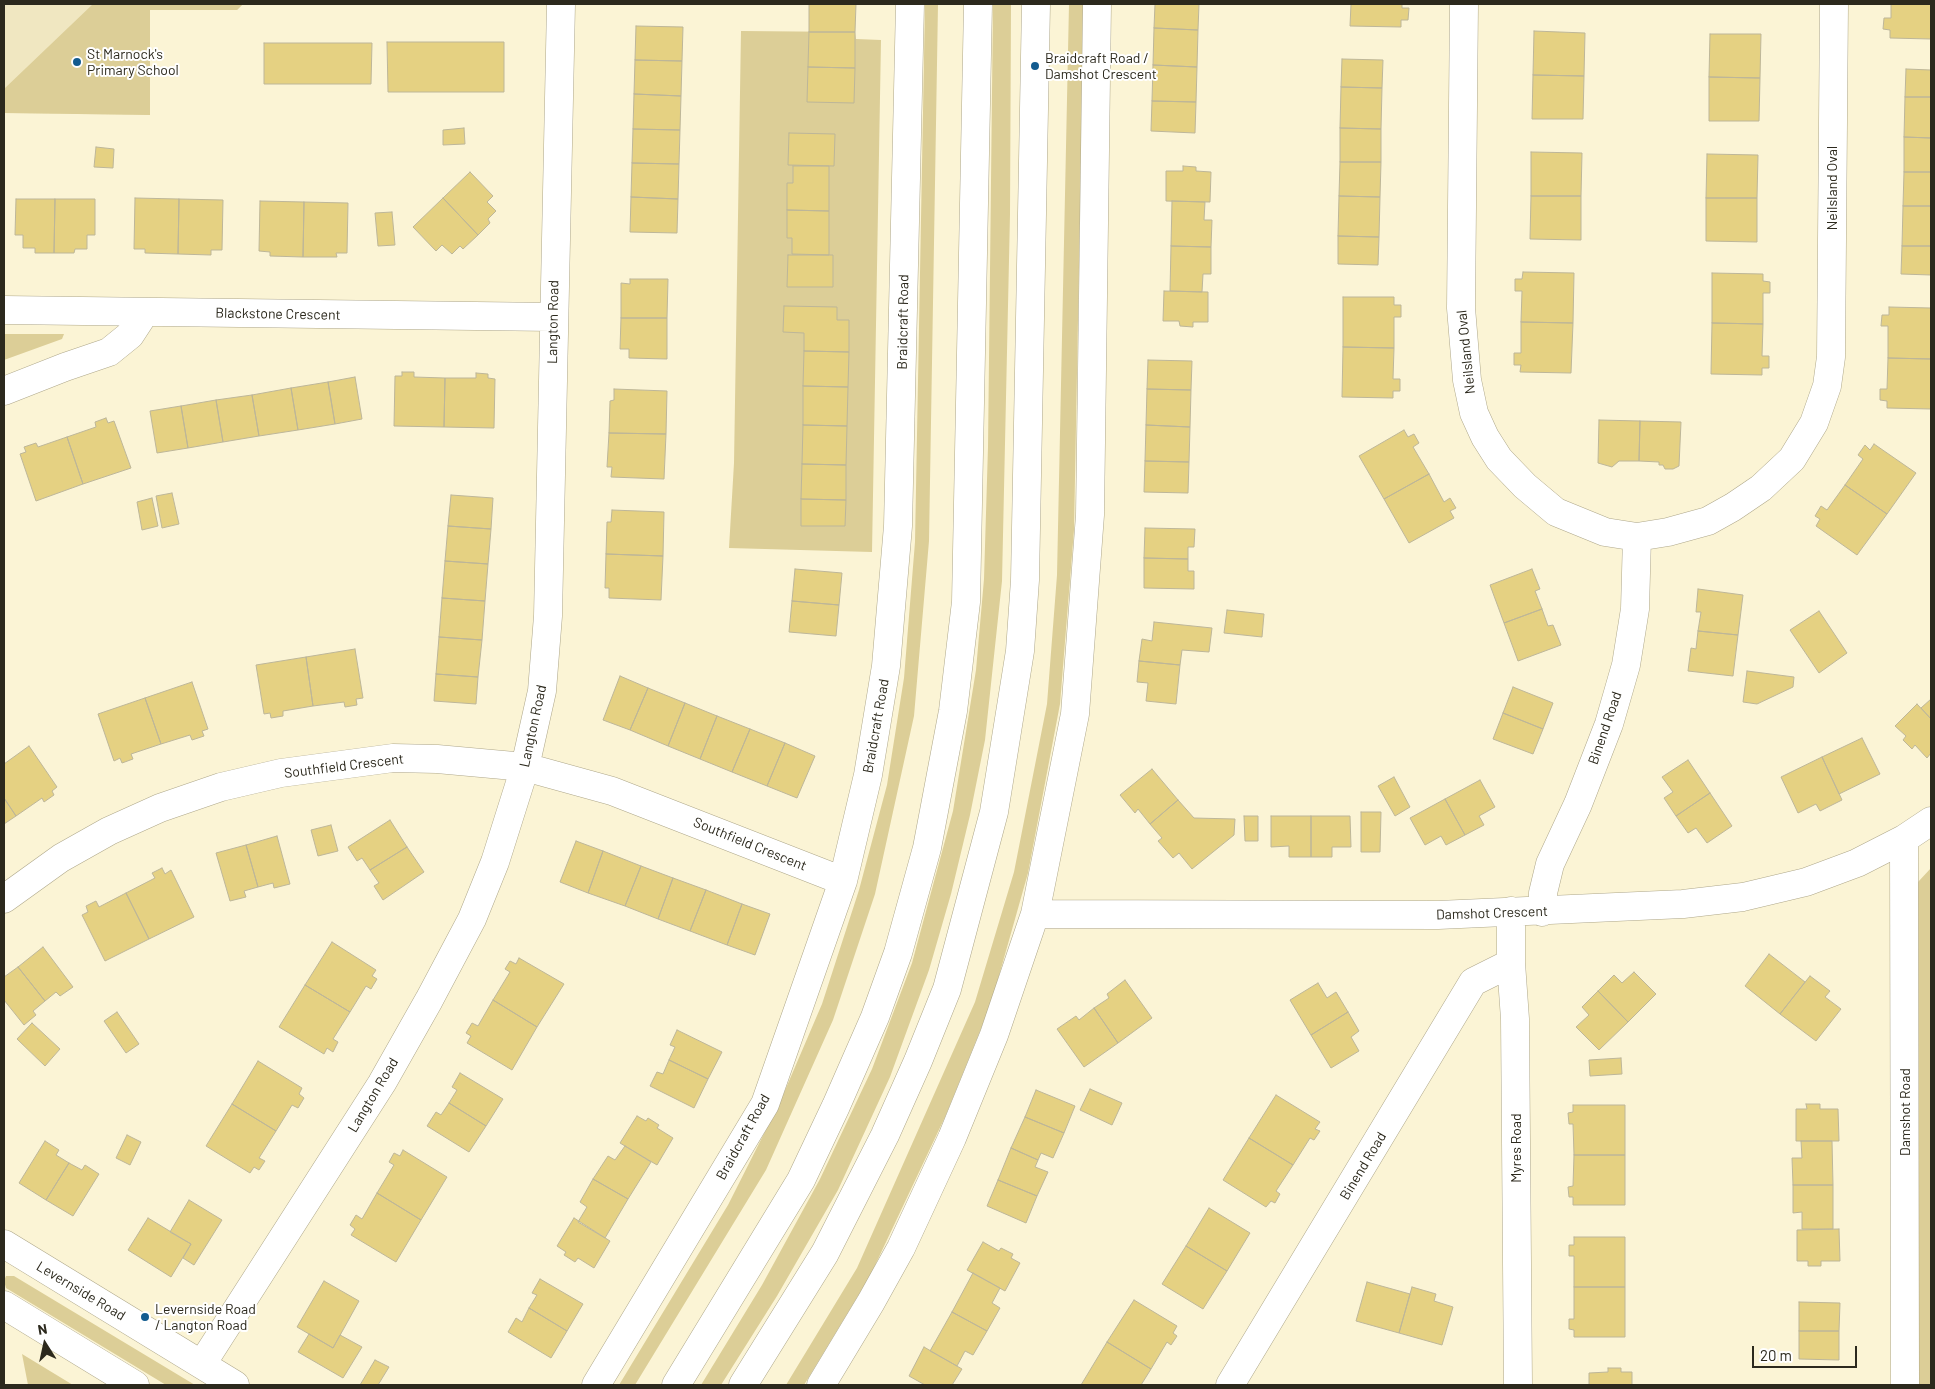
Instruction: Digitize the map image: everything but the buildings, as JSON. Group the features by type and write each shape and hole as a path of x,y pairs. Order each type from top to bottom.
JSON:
{"street":[{"name":"Langton Road","path":"202,1364 382,1083 429,1000 472,919 492,870 525,767 542,691 548,616 561,4"},
{"name":"Braidcraft Road","path":"596,1385 765,1104 843,881 868,775 886,666 898,526 910,4"},
{"path":"676,1385 801,1180 836,1106 875,1017 898,953 927,848 953,711 966,602 978,4"},
{"path":"743,1385 825,1253 885,1135 918,1061 946,989 994,812 1018,660 1025,580 1036,4"},
{"path":"821,1385 901,1248 952,1138 994,1035 1036,914 1075,714 1090,514 1097,4"},
{"name":"Neilsland Oval","path":"1464,4 1461,308 1467,380 1474,413 1485,437 1500,459 1526,486 1556,512 1605,532 1637,537 1668,532 1708,521 1734,507 1761,488 1792,459 1814,424 1827,386 1831,357 1834,4"},
{"name":"Blackstone Crescent","path":"4,310 553,317"},
{"path":"4,391 110,352 130,335 145,312"},
{"name":"Binend Road","path":"1542,912 1543,893 1550,864 1578,804 1609,724 1626,665 1635,609 1637,537"},
{"name":"Southfield Crescent","path":"4,899 61,858 109,831 160,808 221,787 310,768 393,758 436,758 525,767 612,791 843,881"},
{"name":"Damshot Crescent","path":"1036,914 1438,915 1511,911 1542,912 1683,904 1743,897 1806,882 1857,863 1904,839 1931,821"},
{"name":"Damshot Road","path":"1904,839 1905,1385"},
{"name":"Myres Road","path":"1511,911 1511,963 1515,1019 1518,1385"},
{"name":"Binend Road","path":"1230,1385 1473,982 1511,963"},
{"name":"Levernside Road","path":"6,1251 235,1385"},
{"path":"4,1305 135,1385"}],"shaded area":[{"name":"St Marnock's Primary School","path":"4,4 243,4 237,10 150,10 150,115 4,113"},
{"name":"St Marnock's Primary School","path":"93,4 243,4 237,10 150,10 150,115 4,113 4,89"},
{"path":"925,4 938,4 929,541 914,716 875,894 833,1020 766,1170 635,1385 619,1385 728,1205 780,1102 822,1004 859,890 887,785 904,678 915,542"},
{"path":"993,4 1011,4 1010,214 1002,581 985,740 970,815 951,894 929,970 890,1077 838,1190 777,1296 721,1385 701,1385 762,1285 820,1179 872,1069 912,963 953,811 976,670 984,579 988,447"},
{"path":"1069,4 1084,4 1074,530 1060,704 1028,873 991,1004 945,1117 870,1276 804,1385 786,1385 857,1268 975,1002 1014,872 1047,704 1057,575"},
{"path":"741,31 855,32 856,39 881,40 872,552 729,548 734,463"},
{"path":"4,334 64,334 62,339 4,360"},
{"path":"1931,868 1931,1385 1909,1385 1918,882"},
{"path":"6,1276 14,1276 195,1385 166,1385 6,1288 4,1281"},
{"path":"22,1354 73,1385 28,1385"}],"place":[{"name":"St Marnock's Primary School","path":"77,62"},
{"name":"Braidcraft Road / Damshot Crescent","path":"1035,66"},
{"name":"Levernside Road / Langton Road","path":"145,1317"}]}
